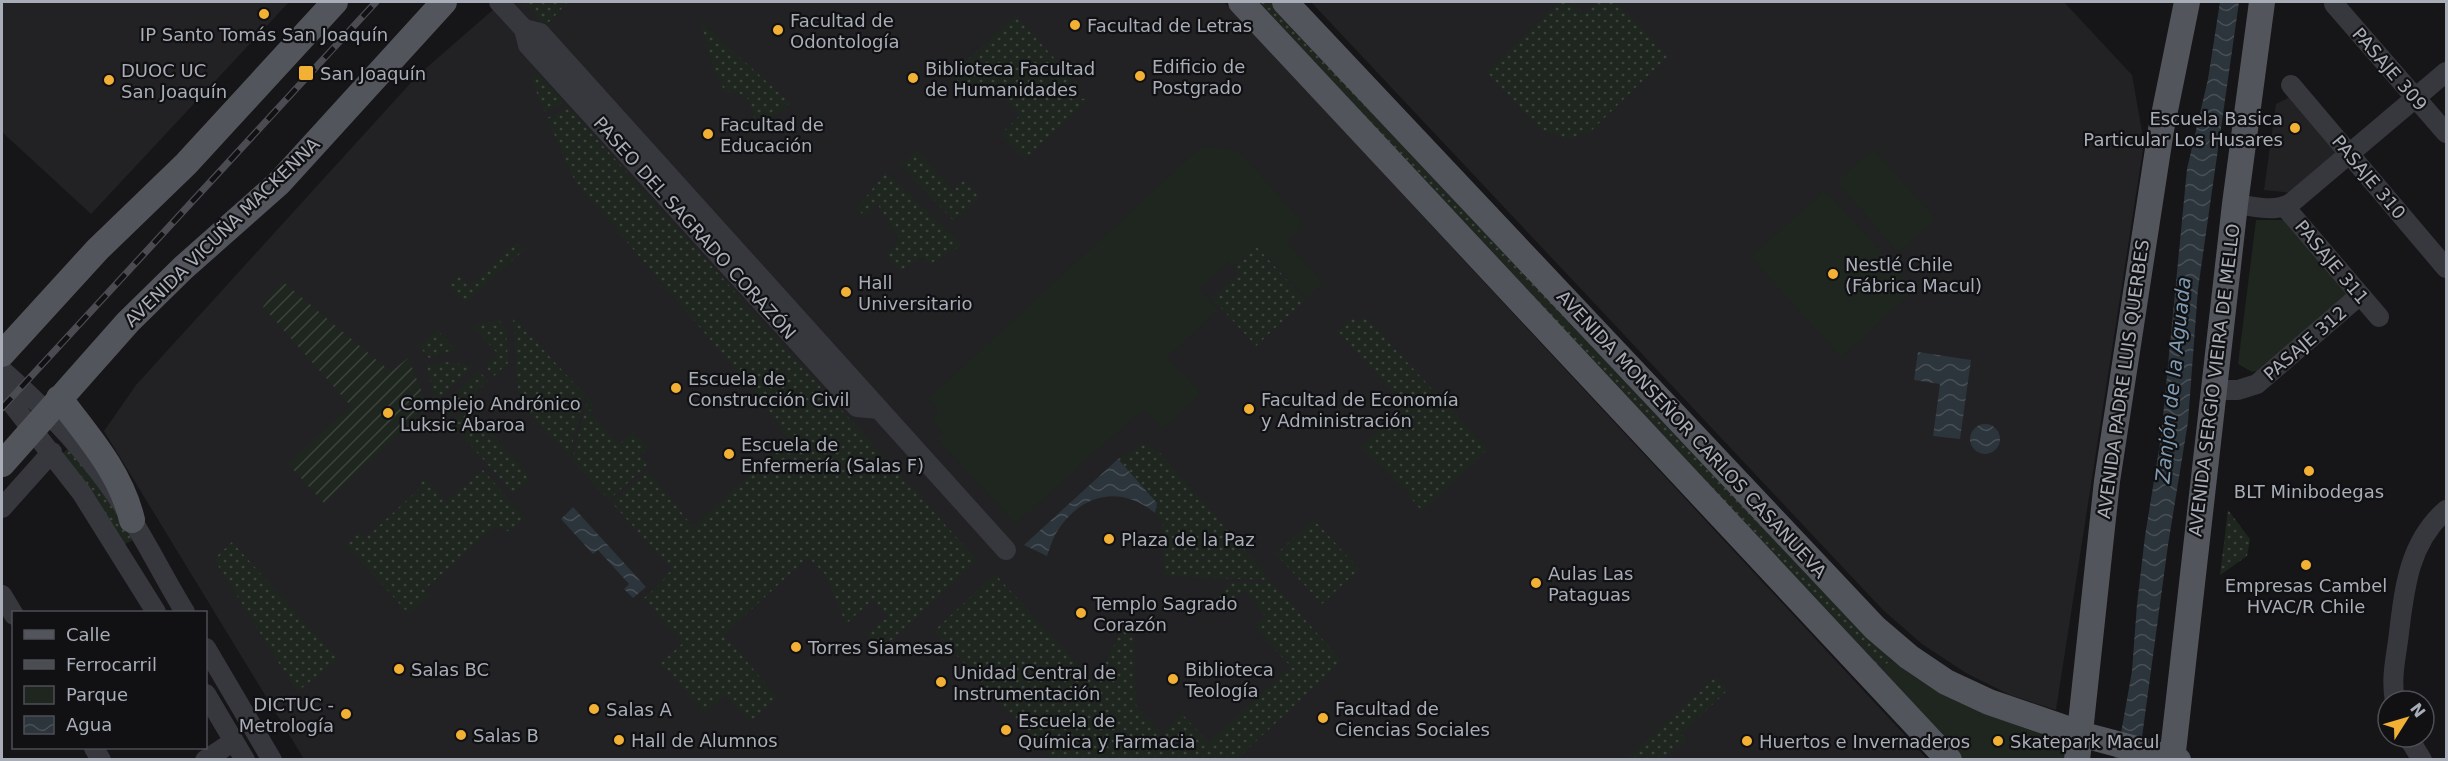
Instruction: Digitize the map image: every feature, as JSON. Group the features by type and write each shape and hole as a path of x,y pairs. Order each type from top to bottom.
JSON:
{"main road":[{"path":"2,354 98,249 186,164 335,2"},
{"name":"AVENIDA VICUÑA MACKENNA","path":"2,464 154,295 286,176 444,2"},
{"name":"AVENIDA MONSEÑOR CARLOS CASANUEVA","path":"1241,2 1949,759"},
{"name":"AVENIDA MONSEÑOR CARLOS CASANUEVA","path":"1285,2 1875,628 1909,657 1947,682 1989,702 2089,736 2169,757"},
{"name":"AVENIDA PADRE LUIS QUERBES","path":"2077,759 2089,736 2107,481 2161,130 2187,2"},
{"name":"AVENIDA SERGIO VIEIRA DE MELLO","path":"2169,757 2235,204 2262,2"},
{"path":"46,414 88,435 116,478 132,520"}],"street":[{"name":"PASEO DEL SAGRADO CORAZÓN","path":"499,2 524,29 528,45 857,407 879,409 1006,550"},
{"name":"PASAJE 309","path":"2334,4 2446,133"},
{"path":"2235,204 2285,207 2351,155 2446,72"},
{"name":"PASAJE 310","path":"2291,85 2446,268"},
{"name":"PASAJE 311","path":"2285,207 2379,317"},
{"name":"PASAJE 312","path":"2214,390 2238,390 2257,384 2360,295"},
{"path":"2,370 46,414 52,453 81,492 155,611"},
{"path":"2,391 46,414"},
{"path":"2,508 52,453"},
{"path":"2394,689 2394,673 2408,572 2425,534 2446,510"},
{"path":"132,520 184,611"},
{"path":"127,566 149,552"},
{"path":"2,596 12,612"},
{"path":"207,650 272,759"},
{"path":"207,696 245,759"},
{"path":"204,759 234,741"}],"shaded area":[{"name":"DUOC UC San Joaquín","path":"2,2 289,2 91,214 2,132"},
{"path":"502,2 1224,2 1927,759 304,759 104,431 136,385 417,76"},
{"name":"Nestlé Chile (Fábrica Macul)","path":"1311,2 2064,2 2132,75 2144,143 2056,710 2010,695 1966,673 1922,644 1883,610"},
{"name":"Escuela Basica Particular Los Husares","path":"2292,96 2338,152 2292,193 2264,190 2276,104"}],"green space":[{"path":"527,2 568,2 545,26 525,4"},
{"path":"1251,2 1273,2 1853,622 1892,660 1876,672"},
{"path":"1560,2 1572,2 1584,14 1597,2 1616,2 1668,56 1590,132 1567,139 1542,130 1487,72"},
{"path":"1015,16 1083,89 968,83 963,87 952,74"},
{"path":"700,21 790,103 762,125 754,117 746,97 737,93 725,92 715,71"},
{"path":"537,73 564,102 545,112 531,79"},
{"path":"1003,96 1089,99 1025,159 1001,134 1020,115"},
{"path":"569,108 977,560 881,650 867,635 888,616 873,599 846,624 826,575 808,557 724,635 777,697 750,722 725,695 705,713 661,663 683,643 644,598 672,569 612,503 648,470 693,527 788,439 761,399 575,181 547,118"},
{"path":"1202,146 1240,152 1299,218 1300,228 1287,242 1323,283 1306,299 1257,246 1233,267 1229,262 1199,289 1218,310 1167,357 1201,394 1162,429 1143,409 1015,524 938,439 943,433 931,419 939,411 928,399"},
{"name":"Nestlé Chile (Fábrica Macul)","path":"1873,149 1936,219 1899,252 1836,182"},
{"path":"917,151 953,190 964,180 979,197 954,221 900,165"},
{"path":"886,172 962,245 930,264 923,256 900,271 887,252 901,241 878,205 865,217 857,208"},
{"name":"Nestlé Chile (Fábrica Macul)","path":"1825,190 1915,290 1841,357 1751,257"},
{"path":"2256,220 2287,220 2352,296 2267,369 2252,372 2238,364"},
{"path":"517,243 524,250 465,303 449,286 459,276 469,286"},
{"path":"1257,247 1305,300 1256,346 1212,298 1239,273 1235,267"},
{"path":"282,281 391,372 408,358 428,407 324,503 288,464 351,406 263,307"},
{"path":"1364,316 1488,449 1422,511 1409,496 1410,494 1361,447 1405,405 1338,331 1352,318 1358,322"},
{"path":"513,317 585,395 569,456 519,402"},
{"path":"499,320 506,328 508,363 494,376 485,366 498,354 473,326"},
{"path":"437,330 455,349 429,358 419,346"},
{"path":"446,362 473,366 435,402 427,366"},
{"path":"479,371 488,381 448,418 439,408"},
{"path":"588,398 595,406 589,412 619,444 633,432 649,449 640,455 647,465 609,500 572,460"},
{"path":"468,407 528,474 526,476 529,480 513,493 451,423"},
{"path":"1143,445 1150,446 1161,454 1271,580 1165,576 1162,520 1155,513 1157,503 1118,459"},
{"path":"70,447 136,538 122,546 86,485 63,453"},
{"path":"483,470 525,518 509,532 497,524 425,589 429,595 409,614 346,545 360,532 366,538 422,486 420,483 426,479 447,502"},
{"path":"2228,510 2250,539 2247,556 2220,575"},
{"path":"1314,520 1359,569 1322,604 1276,554"},
{"path":"232,542 338,659 297,692 214,559"},
{"path":"995,574 1096,685 1124,623 1133,626 1136,705 1161,734 1182,714 1209,743 1291,667 1255,627 1266,617 1244,590 1225,605 1217,595 1231,582 1272,583 1342,661 1237,759 1053,759 934,631"},
{"path":"1892,660 1912,675 1954,699 1999,719 2069,743 2068,759 1958,759 1876,672"},
{"path":"1716,677 1728,690 1681,734 1687,741 1661,759 1627,759"}],"water":[{"name":"Zanjón de la Aguada","path":"2220,2 2239,2 2198,289 2188,422 2168,545 2142,737 2136,759 2114,760 2132,671 2145,536 2161,437 2187,169 2208,79"},
{"path":"1918,352 1971,360 1960,439 1933,436 1940,384 1914,380"},
{"path":"1985,424 1995,429 2000,439 1995,449 1985,454 1975,449 1970,439 1975,429"},
{"path":"1118,459 1157,503 1155,513 1129,499 1116,496 1103,497 1090,501 1068,517 1056,533 1047,556 1024,545"},
{"path":"573,507 646,587 633,598 624,589 629,584 598,550 593,554 561,519"}],"railway":[{"path":"2,408 376,2"}],"place":[{"name":"IP Santo Tomás San Joaquín","path":"264,14"},
{"name":"Facultad de Letras","path":"1075,25"},
{"name":"Facultad de Odontología","path":"778,30"},
{"name":"San Joaquín","path":"306,73"},
{"name":"Edificio de Postgrado","path":"1140,76"},
{"name":"Biblioteca Facultad de Humanidades","path":"913,78"},
{"name":"DUOC UC San Joaquín","path":"109,80"},
{"name":"Escuela Basica Particular Los Husares","path":"2295,128"},
{"name":"Facultad de Educación","path":"708,134"},
{"name":"Nestlé Chile (Fábrica Macul)","path":"1833,274"},
{"name":"Hall Universitario","path":"846,292"},
{"name":"Escuela de Construcción Civil","path":"676,388"},
{"name":"Facultad de Economía y Administración","path":"1249,409"},
{"name":"Complejo Andrónico Luksic Abaroa","path":"388,413"},
{"name":"Escuela de Enfermería (Salas F)","path":"729,454"},
{"name":"BLT Minibodegas","path":"2309,471"},
{"name":"Plaza de la Paz","path":"1109,539"},
{"name":"Empresas Cambel HVAC/R Chile","path":"2306,565"},
{"name":"Aulas Las Pataguas","path":"1536,583"},
{"name":"Templo Sagrado Corazón","path":"1081,613"},
{"name":"Torres Siamesas","path":"796,647"},
{"name":"Salas BC","path":"399,669"},
{"name":"Biblioteca Teología","path":"1173,679"},
{"name":"Unidad Central de Instrumentación","path":"941,682"},
{"name":"Salas A","path":"594,709"},
{"name":"DICTUC - Metrología","path":"346,714"},
{"name":"Facultad de Ciencias Sociales","path":"1323,718"},
{"name":"Escuela de Química y Farmacia","path":"1006,730"},
{"name":"Salas B","path":"461,735"},
{"name":"Hall de Alumnos","path":"619,740"},
{"name":"Huertos e Invernaderos","path":"1747,741"},
{"name":"Skatepark Macul","path":"1998,741"}]}
